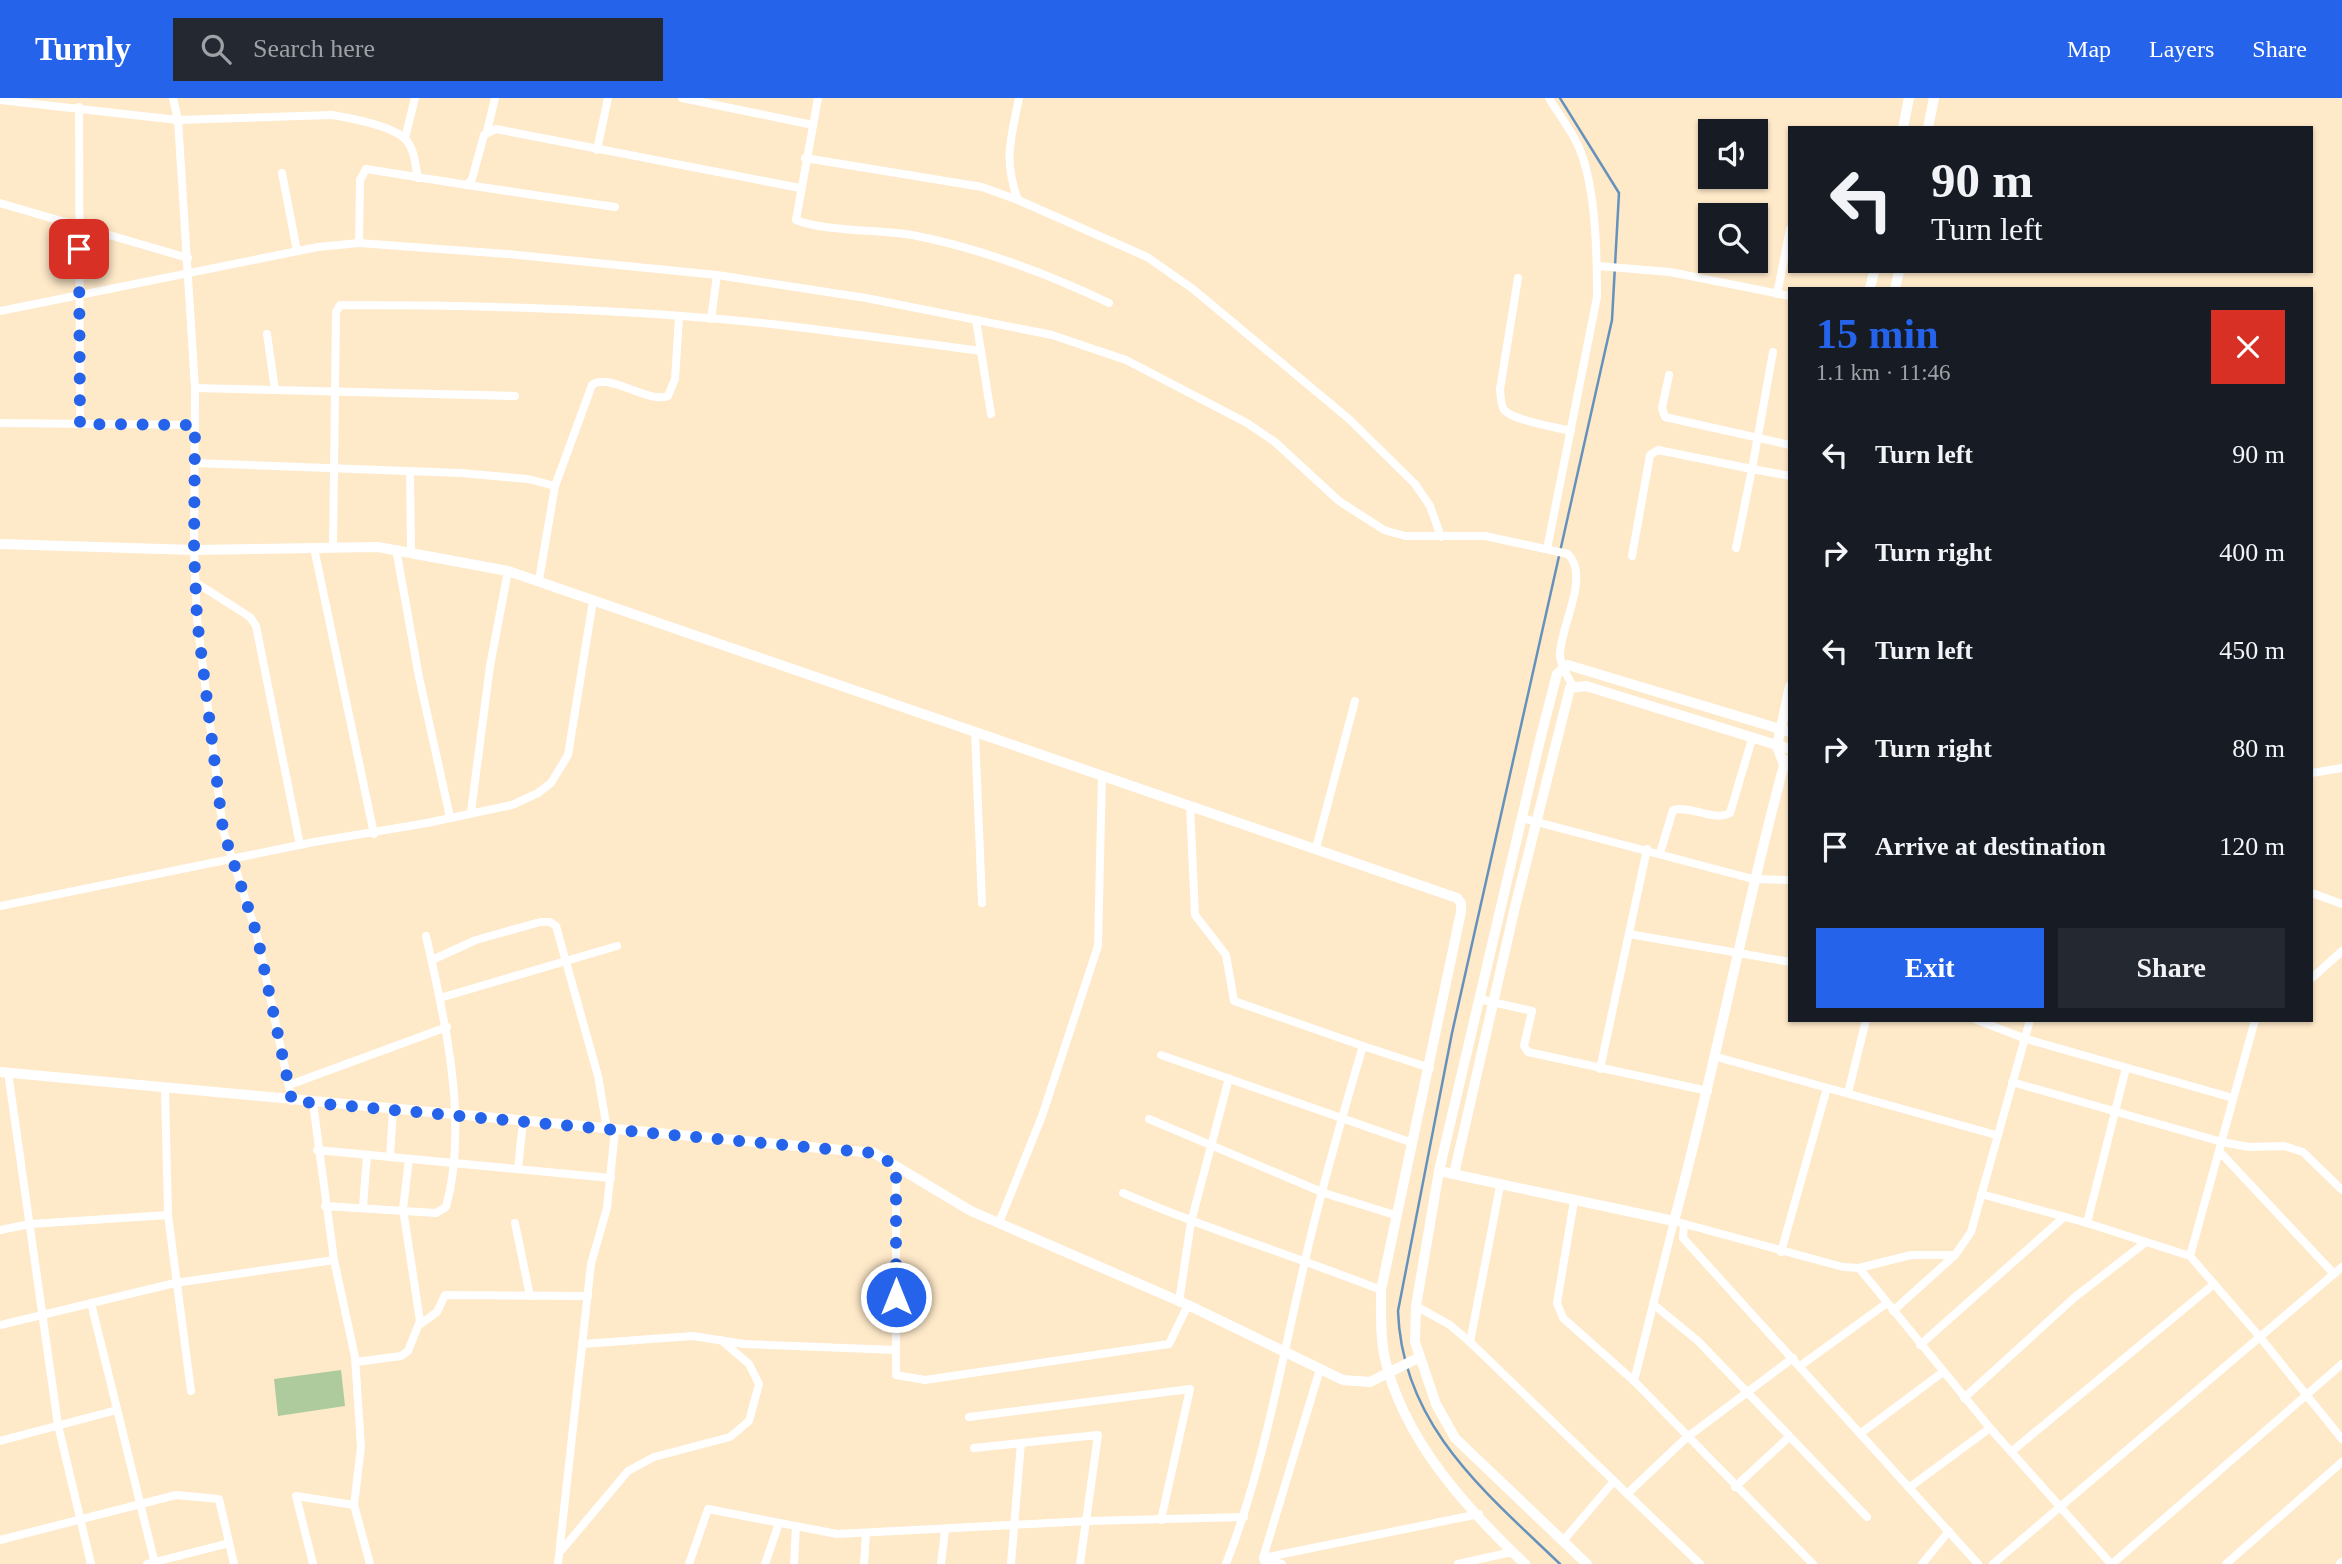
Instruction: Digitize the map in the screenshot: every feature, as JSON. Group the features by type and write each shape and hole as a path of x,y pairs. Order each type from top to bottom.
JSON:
{"street":[{"path":"173,98 178,120 195,388 195,582 223,830 257,935 292,1101"},
{"path":"405,138 415,98"},
{"path":"467,185 487,131 495,98"},
{"path":"597,150 608,98"},
{"path":"682,98 813,125"},
{"path":"818,98 794,215 800,222 910,235 948,243 1065,283 1109,303"},
{"path":"1018,200 1009,174 1008,153 1019,98"},
{"path":"1549,98 1580,149 1588,181 1597,266 1597,297 1571,431 1556,551"},
{"path":"1903,126 1909,98"},
{"path":"1928,126 1934,98"},
{"path":"0,100 178,120 332,115 356,120 405,138 412,149 418,178"},
{"path":"79,107 80,424"},
{"path":"487,131 496,129 800,188"},
{"path":"805,158 982,187 1147,257 1193,289 1349,419 1415,484 1430,506 1441,537"},
{"path":"359,243 363,173 372,168 461,187 467,185 615,207"},
{"path":"282,173 298,251"},
{"path":"0,203 188,258"},
{"path":"1777,294 1788,239"},
{"path":"0,311 298,251 359,243 507,254 718,275 866,298 1052,335 1126,360 1261,431 1364,519 1405,536 1485,536 1556,551 1573,560 1576,583 1560,651 1563,666 1573,686"},
{"path":"1597,266 1670,272 1788,296"},
{"path":"711,320 718,275"},
{"path":"1518,278 1500,389 1502,406 1505,411 1520,417 1571,431"},
{"path":"333,547 336,312 340,305 462,305 679,317 981,351"},
{"path":"539,580 555,486 592,385 597,381 658,398 668,397 675,379 679,317"},
{"path":"976,320 990,414"},
{"path":"267,334 275,390"},
{"path":"1736,548 1773,352"},
{"path":"1669,375 1662,408 1665,417 1788,445"},
{"path":"195,388 515,396"},
{"path":"0,423 195,425"},
{"path":"1632,556 1650,455 1658,450 1788,476"},
{"path":"194,463 410,471 528,479 555,486"},
{"path":"410,471 411,551"},
{"path":"0,544 194,550 333,547 396,549 508,571 1444,892 1461,902 1430,1068 1395,1215 1381,1290 1382,1338 1390,1372 1417,1440 1447,1481 1525,1564"},
{"path":"314,548 374,834"},
{"path":"396,549 419,677 450,817"},
{"path":"471,812 490,666 508,571"},
{"path":"195,582 250,617 256,626 300,845"},
{"path":"0,905 231,858 374,834 512,805 538,793 561,770 571,738 593,601"},
{"path":"1563,666 1576,665 1786,731"},
{"path":"1563,666 1555,679 1439,1171 1416,1306 1415,1342 1436,1404 1455,1438 1587,1564"},
{"path":"1454,1174 1567,693 1573,686 1586,686 1788,749"},
{"path":"1316,848 1354,701"},
{"path":"1777,746 1786,731 1788,708"},
{"path":"975,732 982,903"},
{"path":"1660,853 1673,810 1680,808 1723,816 1730,813 1752,739"},
{"path":"1634,1381 1653,1304 1679,1223 1717,1057 1753,879 1787,762 1777,746"},
{"path":"2313,773 2342,768"},
{"path":"999,1223 1042,1116 1098,946 1102,775"},
{"path":"1190,805 1195,915 1226,955 1234,1001 1430,1068"},
{"path":"1522,818 1753,879 1788,880"},
{"path":"1600,1069 1647,849"},
{"path":"2313,893 2342,904"},
{"path":"432,960 476,940 550,922 556,926 561,936 611,1129 611,1178 607,1208 591,1264 558,1564"},
{"path":"1629,934 1788,962"},
{"path":"326,1206 436,1213 446,1208 453,1115 447,1027 426,936"},
{"path":"440,998 617,946"},
{"path":"2313,977 2342,951"},
{"path":"1479,999 1532,1011 1524,1046 1528,1052 1708,1091"},
{"path":"1848,1093 1866,1022"},
{"path":"1982,1022 2026,1039 2233,1098"},
{"path":"1893,1311 1968,1241 1996,1135 2030,1022"},
{"path":"2190,1256 2254,1022"},
{"path":"289,1085 447,1027"},
{"path":"1225,1564 1244,1517 1286,1353 1305,1260 1363,1046"},
{"path":"1161,1055 1413,1143"},
{"path":"1717,1057 1996,1135"},
{"path":"2087,1223 2126,1068"},
{"path":"91,1564 58,1425 30,1224 4,1072 313,1103 874,1153 971,1211 1184,1303 1353,1383 1370,1382 1420,1357"},
{"path":"896,1166 896,1375 925,1380 1169,1344 1184,1303 1191,1223 1209,1144 1229,1078"},
{"path":"2012,1082 2116,1109 2222,1142 2249,1147 2284,1146 2302,1152 2342,1190"},
{"path":"165,1088 168,1215 191,1391"},
{"path":"1782,1252 1828,1088"},
{"path":"313,1103 317,1150 334,1260 356,1362 361,1447 354,1505 370,1564"},
{"path":"390,1157 393,1110"},
{"path":"1149,1119 1324,1193 1395,1215"},
{"path":"518,1169 523,1121"},
{"path":"317,1150 611,1178"},
{"path":"2220,1152 2334,1274"},
{"path":"363,1207 367,1155"},
{"path":"356,1362 401,1356 408,1351 419,1325 421,1313 403,1209 409,1159"},
{"path":"1439,1171 1679,1223 1827,1264 1859,1269 1910,1255 1955,1255"},
{"path":"1470,1342 1500,1186"},
{"path":"1123,1193 1191,1223 1305,1260 1381,1290"},
{"path":"1980,1194 2087,1223 2190,1256 2342,1439"},
{"path":"1574,1201 1558,1292 1558,1309 1563,1318 1634,1381 1686,1438 1813,1564"},
{"path":"0,1230 30,1224 168,1215"},
{"path":"1920,1345 2064,1217"},
{"path":"515,1223 530,1296"},
{"path":"1679,1223 1683,1238 1978,1564"},
{"path":"1964,1398 2075,1297 2146,1242"},
{"path":"0,1325 175,1283 334,1260"},
{"path":"1993,1564 2342,1267"},
{"path":"1859,1269 1990,1429 2112,1564 2342,1364"},
{"path":"2011,1452 2214,1284"},
{"path":"419,1325 437,1312 445,1295 588,1296"},
{"path":"91,1303 152,1563 229,1543"},
{"path":"1800,1366 1887,1303"},
{"path":"1653,1304 1698,1341 1867,1517"},
{"path":"1416,1306 1450,1325 1470,1342 1700,1564"},
{"path":"582,1343 693,1336 744,1344 896,1350"},
{"path":"559,1554 628,1471 654,1457 730,1437 749,1421 759,1384 749,1364 721,1340"},
{"path":"1628,1494 1686,1438 1793,1358"},
{"path":"1264,1561 1320,1369"},
{"path":"1861,1433 1943,1372"},
{"path":"969,1417 1190,1389 1161,1520"},
{"path":"0,1441 117,1410"},
{"path":"1910,1488 1990,1429"},
{"path":"974,1448 1098,1435 1080,1564"},
{"path":"1735,1487 1789,1437"},
{"path":"1011,1564 1021,1443"},
{"path":"2226,1564 2342,1462"},
{"path":"1563,1541 1614,1481"},
{"path":"0,1540 176,1495 219,1499 234,1564"},
{"path":"313,1564 296,1496 354,1505"},
{"path":"689,1564 708,1509 838,1534 1016,1527 1088,1521 1244,1517"},
{"path":"1264,1561 1479,1514"},
{"path":"765,1564 779,1523"},
{"path":"793,1564 796,1526"},
{"path":"941,1564 945,1530"},
{"path":"1922,1564 1949,1531"},
{"path":"864,1564 866,1533"},
{"path":"1458,1564 1512,1552"},
{"path":"1264,1561 1282,1564"}],"green space":[{"path":"341,1370 345,1406 278,1416 274,1379"}],"waterway":[{"path":"1560,98 1619,193 1612,320 1452,1033 1398,1311 1403,1352 1414,1388 1431,1422 1476,1482 1560,1564"}],"route":[{"path":"79,249 80,424 195,425 194,550 197,619 223,830 257,935 292,1101 874,1153 896,1166 896,1297"}]}
